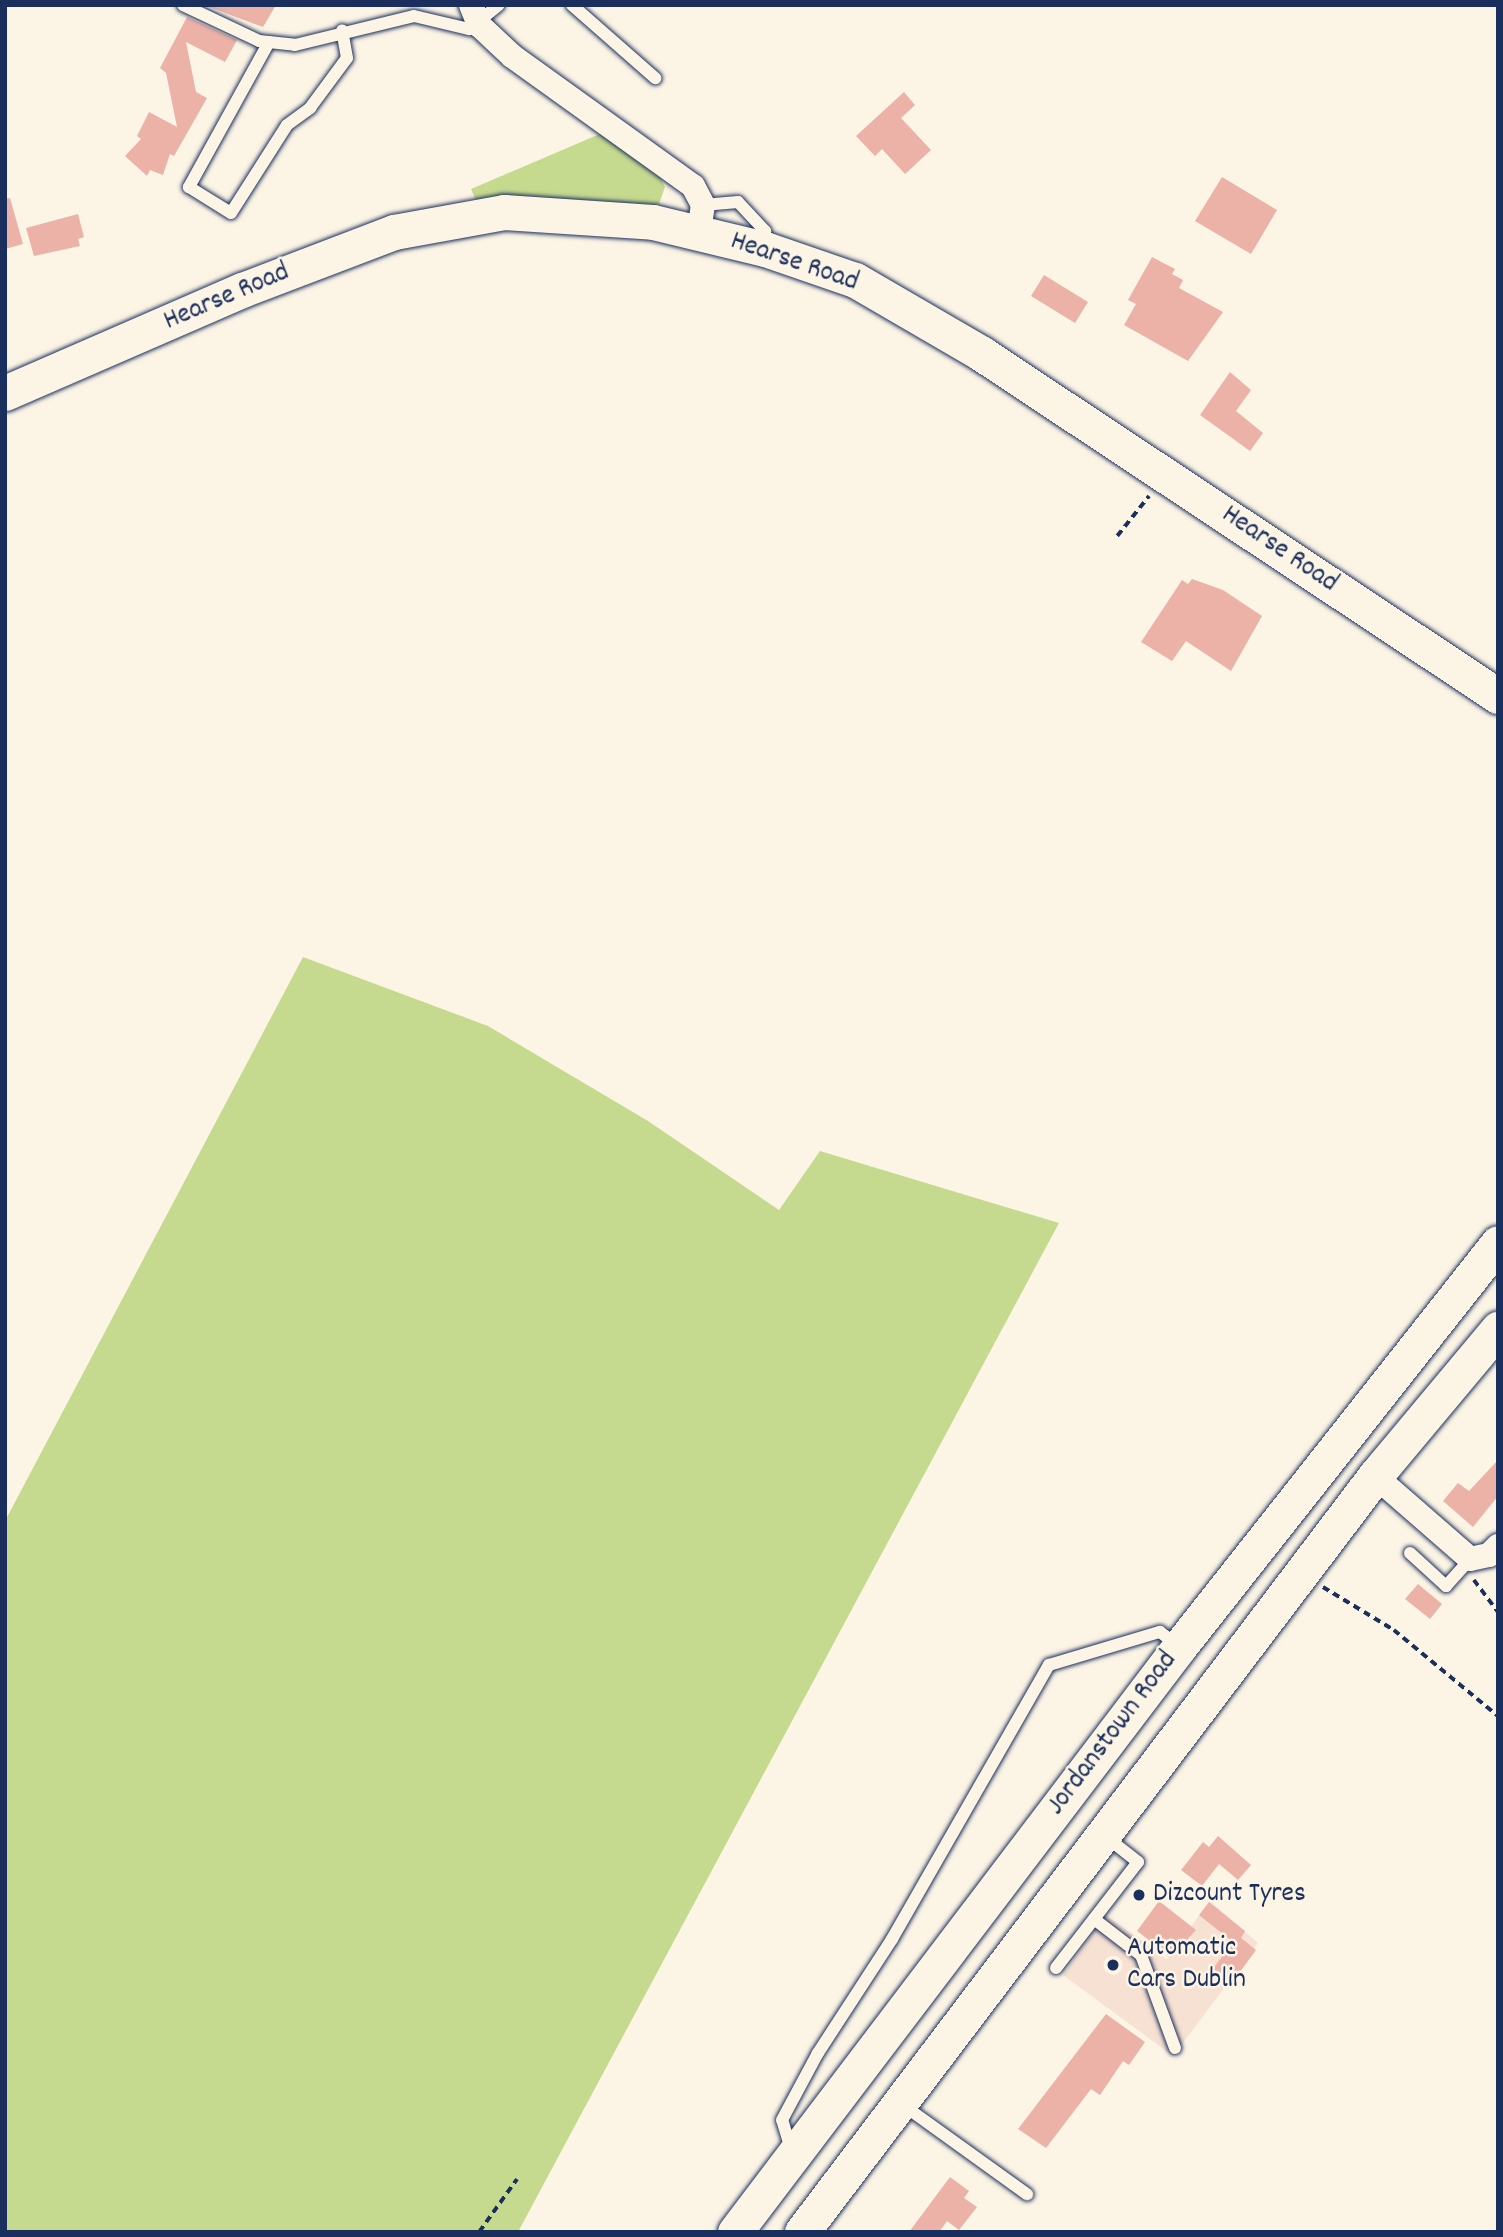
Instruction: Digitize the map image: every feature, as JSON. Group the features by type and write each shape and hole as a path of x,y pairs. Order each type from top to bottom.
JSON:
{"main road":[{"name":"Hearse Road","path":"5,393 338,251 440,220 550,212 701,218 765,249 855,280 982,354 1498,696"},
{"name":"Jordanstown Road","path":"735,2232 794,2159 1180,1646 1498,1243"},
{"name":"Jordanstown Road","path":"802,2232 1301,1571 1375,1476 1498,1329"}],"street":[{"path":"475,15 512,56 693,186 701,218"},
{"path":"1375,1476 1470,1559 1489,1555 1498,1546"}],"lane":[{"path":"183,5 269,42 295,45 342,30 414,16 469,29 475,15 499,5"},
{"path":"572,5 655,78"},
{"path":"269,42 189,187 231,214 287,125 310,107 347,58 342,30"},
{"path":"1410,1553 1446,1586 1470,1559"},
{"path":"794,2159 782,2120 1049,1665 1160,1632 1180,1646"},
{"path":"1056,1968 1138,1862 1101,1834"},
{"path":"1094,1919 1141,1955 1175,2048"},
{"path":"900,2102 1027,2194"}],"path":[{"path":"1117,536 1164,474"},
{"path":"1470,1559 1472,1578 1498,1612"},
{"path":"1301,1571 1394,1630 1498,1716"},
{"path":"479,2232 517,2179"}],"shaded area":[{"path":"1210,1901 1258,1943 1173,2056 1063,1975 1106,1915 1167,1959"}],"green space":[{"path":"602,133 660,177 665,187 659,204 646,208 476,201 471,189"},
{"path":"303,957 488,1026 648,1121 779,1210 820,1151 1059,1223 518,2232 5,2232 5,1521"}],"building":[{"path":"204,5 276,5 263,27"},
{"path":"187,17 237,40 225,62 186,42 196,92 207,98 174,156 170,154 163,175 150,170 147,176 125,156 141,139 137,136 149,112 177,127 166,73 160,68"},
{"path":"904,92 915,105 901,118 931,150 905,174 882,149 875,156 856,136"},
{"path":"1222,177 1277,210 1251,254 1195,221"},
{"path":"10,198 23,244 5,249 5,199"},
{"path":"78,214 84,237 78,239 80,246 34,256 26,228"},
{"path":"1152,257 1175,269 1172,274 1183,280 1179,288 1223,312 1188,361 1124,325 1136,304 1128,300"},
{"path":"1044,275 1088,302 1075,323 1031,296"},
{"path":"1230,372 1251,390 1236,411 1263,433 1250,451 1200,415"},
{"path":"1192,579 1223,590 1262,616 1231,671 1186,641 1172,661 1141,642 1182,580 1188,584"},
{"path":"1498,1460 1498,1496 1473,1527 1443,1501 1458,1483 1469,1491"},
{"path":"1418,1584 1442,1604 1430,1619 1405,1599"},
{"path":"1218,1836 1251,1865 1238,1880 1219,1864 1202,1886 1181,1870 1203,1842 1209,1847"},
{"path":"1159,1901 1196,1930 1171,1957 1137,1931"},
{"path":"1209,1902 1245,1931 1241,1938 1256,1950 1231,1984 1212,1970 1233,1942 1199,1915"},
{"path":"1106,2014 1145,2042 1129,2065 1123,2061 1100,2095 1091,2089 1046,2148 1018,2129"},
{"path":"950,2177 969,2191 964,2198 977,2207 959,2230 947,2221 939,2232 909,2232"}],"place":[{"name":"Dizcount Tyres","path":"1139,1895"},
{"name":"Automatic Cars Dublin","path":"1113,1965"}]}
